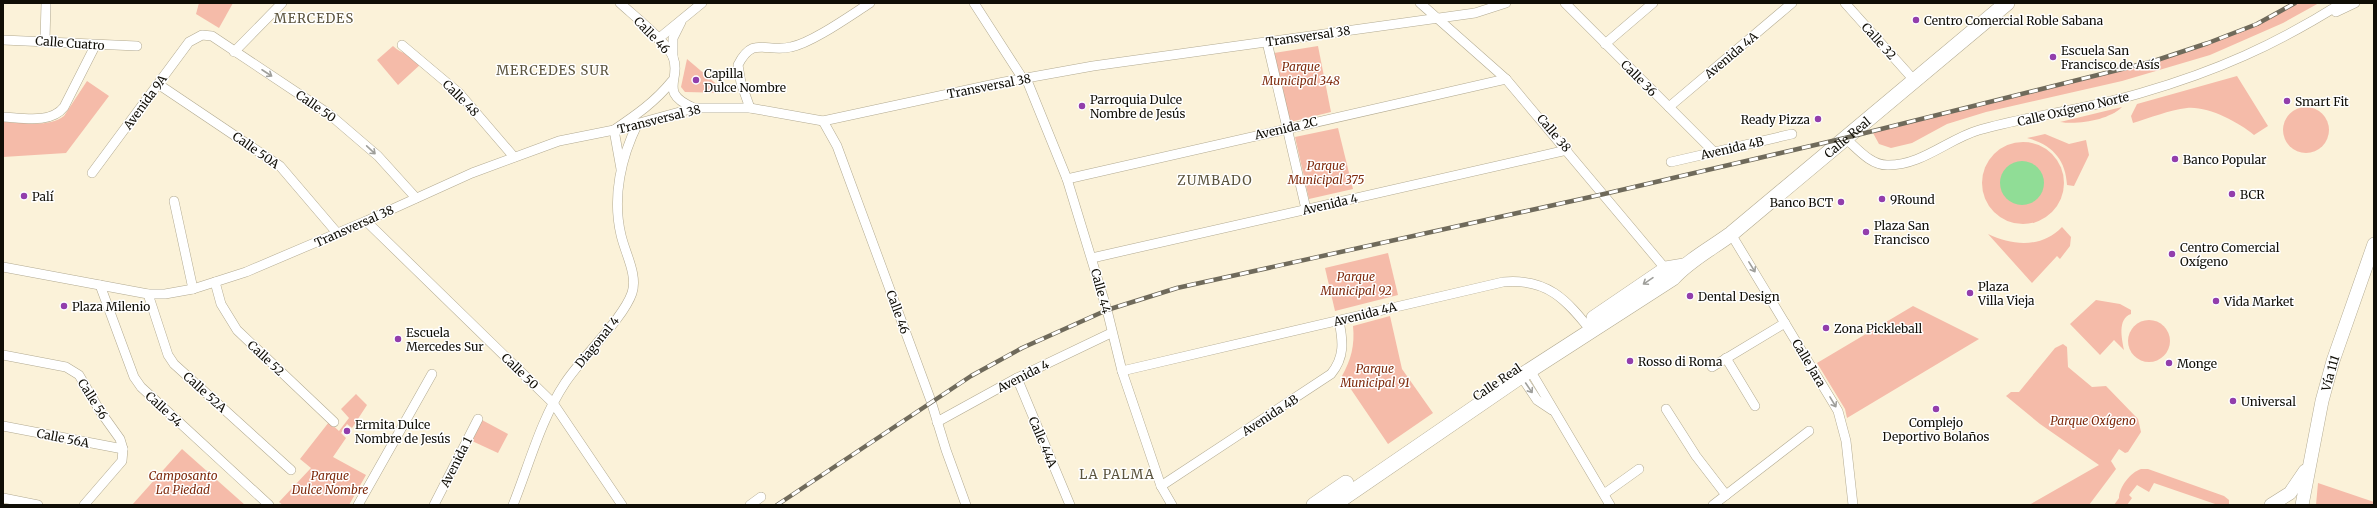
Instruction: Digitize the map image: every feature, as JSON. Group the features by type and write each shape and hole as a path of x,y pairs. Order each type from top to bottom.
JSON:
{"main road":[{"name":"Calle Real","path":"1314,505 1589,328 1670,274 1703,255 1731,234 1913,80 2007,3"},
{"name":"Vía 111","path":"2302,505 2318,414 2333,361 2374,244"},
{"name":"Calle Real","path":"1333,505 1589,328"},
{"path":"2271,505 2290,493 2308,464"}],"street":[{"path":"45,40 46,3"},
{"path":"234,52 282,3"},
{"name":"Calle 46","path":"620,3 658,39 673,57 672,81 677,98 694,108"},
{"path":"658,39 702,3"},
{"path":"750,108 741,83 738,65 749,49 758,46 777,48 792,47 834,26 870,3"},
{"name":"Calle 44","path":"974,3 1025,79 1067,179 1092,258 1122,371 1161,486 1172,505"},
{"name":"Calle 38","path":"1420,3 1434,18 1506,79 1670,274"},
{"name":"Transversal 38","path":"3,267 148,294 165,294 194,289 338,234 416,198 514,157 559,141 614,130 694,108 750,108 823,121 1093,66 1475,13 1506,3"},
{"name":"Calle 36","path":"1564,3 1714,152"},
{"path":"1605,44 1653,3"},
{"name":"Avenida 4A","path":"1669,107 1792,3"},
{"name":"Calle 32","path":"1846,3 1913,80"},
{"name":"Calle Oxígeno Norte","path":"2304,27 2342,3"},
{"name":"Calle Oxígeno Norte","path":"1845,138 1862,153 1878,164 1905,163 1980,130 2140,94 2218,69 2355,3"},
{"path":"673,57 675,34 685,16"},
{"name":"Calle 50","path":"202,35 212,36 341,123 378,156 416,198"},
{"name":"Avenida 9A","path":"92,173 189,42 202,35"},
{"name":"Calle Cuatro","path":"3,40 45,40 95,46 137,46"},
{"path":"1267,42 1306,209"},
{"name":"Calle 48","path":"402,45 459,93 514,157"},
{"path":"3,118 50,118 58,115 64,107 95,46"},
{"name":"Avenida 2C","path":"1067,179 1506,79"},
{"path":"614,130 644,111 658,98 672,81"},
{"name":"Calle 50A","path":"158,84 280,166 338,234"},
{"name":"Calle 46","path":"823,121 840,152 931,401 966,505"},
{"name":"Diagonal 4","path":"513,505 553,403 565,383 623,310 632,293 632,273 618,219 617,202 621,171 631,137 638,123"},
{"name":"Diagonal 4","path":"614,130 621,171"},
{"name":"Avenida 4B","path":"1671,162 1792,134"},
{"name":"Avenida 4","path":"1092,258 1567,150"},
{"path":"174,201 194,289"},
{"name":"Calle 50","path":"366,222 553,403 622,505"},
{"name":"Calle Jara","path":"1731,234 1838,411 1843,423 1853,505"},
{"name":"Avenida 4A","path":"1122,371 1517,280 1539,284 1548,288 1573,308 1589,328"},
{"name":"Calle 52","path":"215,282 221,304 237,330 334,422"},
{"name":"Calle 54","path":"100,285 134,377 141,387 269,505"},
{"name":"Calle 52A","path":"148,294 168,355 174,364 291,470"},
{"name":"Avenida 4B","path":"1161,486 1331,374 1336,367 1342,352 1339,321"},
{"path":"1712,367 1785,323"},
{"name":"Avenida 4","path":"937,422 1017,378 1111,333"},
{"name":"Calle 56","path":"3,355 66,367 79,375 100,411 120,439 123,449"},
{"path":"1726,358 1755,406"},
{"path":"1525,373 1537,400 1555,412 1610,505"},
{"path":"358,505 432,374"},
{"name":"Calle 44A","path":"1017,378 1070,505"},
{"path":"1666,409 1696,456 1726,495"},
{"name":"Avenida 1","path":"434,505 478,419"},
{"name":"Calle 56A","path":"3,426 123,449"},
{"path":"1714,505 1809,431"},
{"path":"84,505 118,468 122,461 123,449"},
{"path":"1604,494 1639,469"},
{"path":"750,505 761,497"},
{"path":"3,498 38,505"}],"green space":[{"path":"199,3 233,3 219,28 196,14"},
{"path":"2295,3 2319,3 2283,23 2210,55 2122,81 1986,112 1947,124 1912,143 1891,148 1879,144 1873,133 1929,117 2175,55 2225,38 2272,16"},
{"path":"393,46 422,63 398,85 377,60"},
{"name":"Parque Municipal 348","path":"1318,46 1331,112 1290,122 1274,53"},
{"path":"687,59 727,93 685,92 681,87"},
{"path":"2237,76 2268,126 2254,135 2231,120 2213,112 2195,108 2173,110 2133,123 2131,116 2137,104"},
{"path":"87,81 109,96 66,153 3,157 3,122 43,123 58,120 64,116"},
{"path":"2122,107 2116,112 2093,120 2075,123 2060,122"},
{"path":"2311,107 2323,113 2328,121 2328,139 2323,147 2315,152 2301,153 2289,147 2284,139 2283,125 2289,113 2297,108"},
{"name":"Parque Municipal 375","path":"1338,128 1353,189 1309,199 1295,137"},
{"path":"2045,134 2069,144 2086,140 2089,155 2074,186 2067,185 2064,168 2056,154 2044,144 2027,138"},
{"path":"2015,142 2031,142 2046,149 2057,160 2064,175 2064,191 2061,199 2052,212 2039,221 2031,224 2015,224 2000,217 1989,206 1982,191 1982,175 1989,160 2000,149"},
{"path":"2062,227 2071,237 2070,246 2060,259 2057,256 2032,283 1988,234 2007,241 2027,243 2046,239"},
{"name":"Parque Municipal 92","path":"1388,253 1398,295 1335,311 1325,268"},
{"path":"2096,300 2120,304 2131,310 2131,314 2124,320 2122,325 2124,350 2114,340 2100,355 2070,324"},
{"path":"1913,306 1979,339 1847,418 1845,409 1817,363"},
{"name":"Parque Municipal 91","path":"1390,316 1402,369 1433,413 1388,444 1342,376 1352,352 1353,326"},
{"path":"2149,320 2164,326 2170,341 2164,356 2149,362 2134,356 2128,341 2134,326"},
{"name":"Parque Oxígeno","path":"2063,344 2067,347 2068,367 2092,387 2106,386 2138,419 2141,432 2128,452 2125,453 2119,449 2111,461 2116,469 2089,505 2029,505 2099,465 2040,424 2006,396 2011,392 2019,392 2055,348"},
{"name":"Parque Dulce Nombre","path":"356,394 367,405 352,428 347,424 341,433 346,438 333,457 366,475 349,505 283,505 279,502 311,468 300,459 329,422 339,431 349,418 341,409"},
{"path":"482,420 508,434 498,453 472,441"},
{"name":"Camposanto La Piedad","path":"182,449 245,505 132,505"},
{"path":"2141,469 2148,469 2224,496 2229,500 2229,505 2218,505 2154,483 2149,492 2137,485 2129,495 2132,498 2127,505 2114,505 2119,498 2121,489 2126,480 2133,473"},
{"path":"2318,483 2374,502 2374,505 2316,505"}],"shaded area":[{"path":"2022,161 2034,165 2040,171 2044,183 2040,195 2034,201 2022,205 2010,201 2004,195 2000,183 2004,171 2010,165"}],"railway":[{"path":"777,505 971,376 1022,348 1107,310 1177,288 1604,194 1845,138 2154,61 2208,43 2257,24 2295,3"}],"place":[{"name":"Centro Comercial Roble Sabana","path":"1916,20"},
{"name":"Escuela San Francisco de Asís","path":"2053,57"},
{"name":"Capilla Dulce Nombre","path":"696,80"},
{"name":"Smart Fit","path":"2287,101"},
{"name":"Parroquia Dulce Nombre de Jesús","path":"1082,106"},
{"name":"Ready Pizza","path":"1818,119"},
{"name":"Banco Popular","path":"2175,159"},
{"name":"BCR","path":"2232,194"},
{"name":"Palí","path":"24,196"},
{"name":"9Round","path":"1882,199"},
{"name":"Banco BCT","path":"1841,202"},
{"name":"Plaza San Francisco","path":"1866,232"},
{"name":"Centro Comercial Oxígeno","path":"2172,254"},
{"name":"Plaza Villa Vieja","path":"1970,293"},
{"name":"Dental Design","path":"1690,296"},
{"name":"Vida Market","path":"2216,301"},
{"name":"Plaza Milenio","path":"64,306"},
{"name":"Zona Pickleball","path":"1826,328"},
{"name":"Escuela Mercedes Sur","path":"398,339"},
{"name":"Rosso di Roma","path":"1630,361"},
{"name":"Monge","path":"2169,363"},
{"name":"Universal","path":"2233,401"},
{"name":"Complejo Deportivo Bolaños","path":"1936,409"},
{"name":"Ermita Dulce Nombre de Jesús","path":"347,431"}],"district":[{"name":"MERCEDES","path":"314,18"},
{"name":"MERCEDES SUR","path":"553,70"},
{"name":"ZUMBADO","path":"1215,180"},
{"name":"LA PALMA","path":"1117,474"}]}
